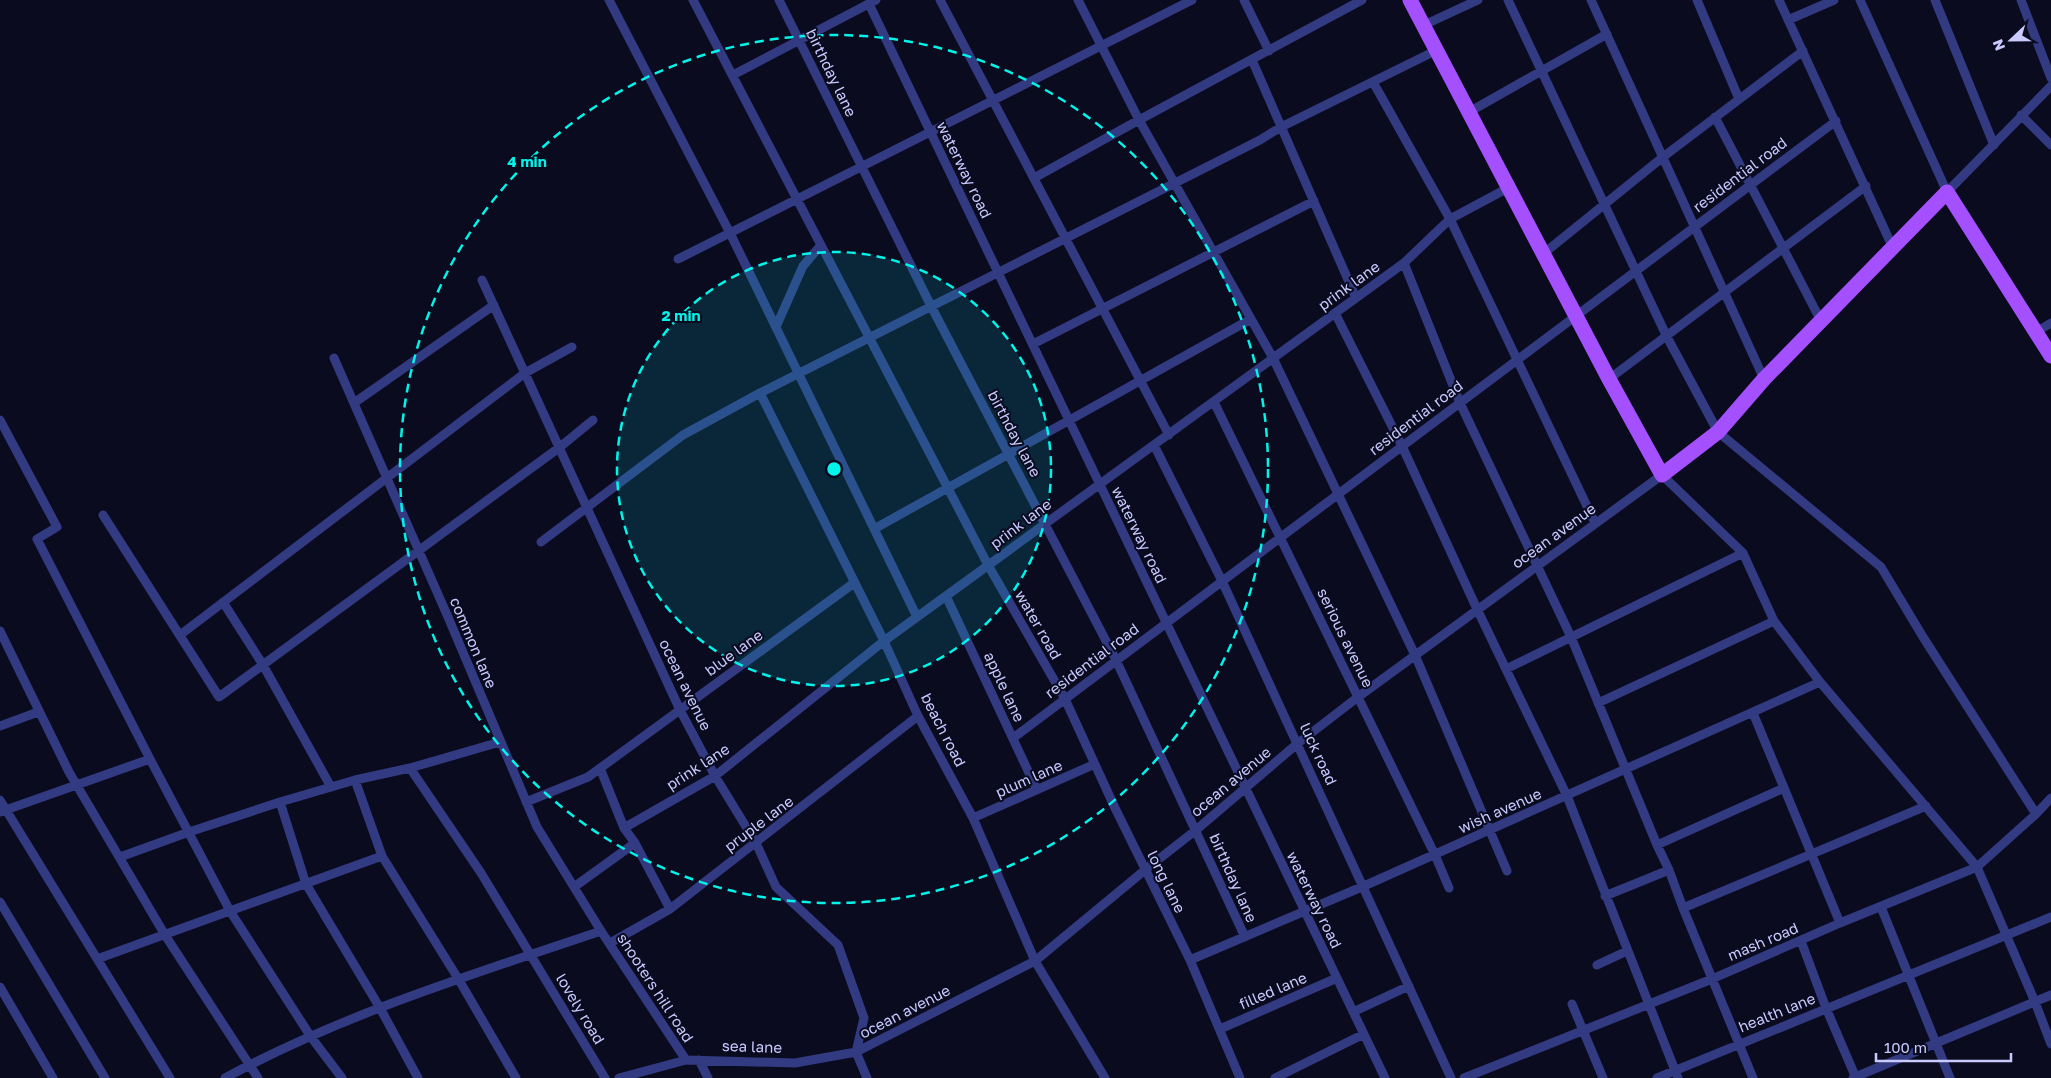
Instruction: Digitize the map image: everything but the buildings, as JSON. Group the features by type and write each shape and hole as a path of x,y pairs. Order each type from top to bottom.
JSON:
{"main road":[{"path":"1410,0 1609,380 1662,474 1718,432 1764,378 1947,192 2051,356"}],"street":[{"path":"609,0 730,233 917,616"},
{"name":"water road","path":"694,0 947,488 988,565 1065,699"},
{"name":"birthday lane","path":"779,0 931,306 1116,660 1245,937"},
{"path":"940,0 1169,435"},
{"path":"1078,0 1139,120 1273,358 1415,655 1507,871"},
{"path":"678,259 1192,0"},
{"path":"1244,0 1269,52"},
{"path":"1034,178 1362,0"},
{"path":"1424,25 1478,0"},
{"path":"1508,0 1667,337 1718,432 1881,567 1923,637 2036,814"},
{"path":"1591,0 1726,291 1764,378"},
{"path":"1697,0 1739,99"},
{"path":"1779,0 1893,248"},
{"path":"1788,20 1834,0"},
{"path":"1860,0 1947,192 2051,86"},
{"path":"1935,0 1994,145"},
{"path":"2021,0 2051,78"},
{"path":"733,75 872,2"},
{"name":"waterway road","path":"872,2 930,132 1385,1078"},
{"path":"1469,112 1607,34"},
{"path":"541,542 683,435 798,373 1260,140 1281,127 1437,50"},
{"path":"1543,254 1663,156 1803,51"},
{"path":"1252,60 1356,298"},
{"path":"1373,82 1450,219 1595,523"},
{"path":"2021,115 2051,145"},
{"path":"1715,117 1821,321"},
{"name":"residential road","path":"1013,738 1836,121"},
{"path":"1609,380 1866,186"},
{"name":"prink lane","path":"624,828 715,776 917,616 1404,263 1450,219 1508,188"},
{"path":"1032,344 1314,201"},
{"path":"776,327 803,266 821,245"},
{"path":"1404,263 1460,403 1571,637 1669,870 1753,1078"},
{"name":"ocean avenue","path":"482,280 680,710 715,776 756,843 776,887 838,945 864,1018 856,1052"},
{"path":"354,404 494,305"},
{"path":"1335,313 1402,446 1477,609 1567,796 1676,1074"},
{"path":"874,529 1251,320"},
{"path":"2036,332 2051,323"},
{"path":"180,635 525,373 572,347"},
{"name":"common lane","path":"334,358 537,827 601,931"},
{"name":"beach road","path":"760,393 884,641 918,716 974,818 1036,960 1105,1078"},
{"name":"serious avenue","path":"1214,402 1449,888"},
{"path":"0,420 58,527 37,539 150,760 230,911 311,1037 342,1078"},
{"path":"103,515 219,697 560,447 593,420"},
{"name":"luck road","path":"1154,445 1222,581 1451,1078"},
{"path":"1662,474 1742,553 1774,621 1820,682 1977,867 2051,1044"},
{"name":"ocean avenue","path":"856,1052 1036,960 1196,830 1245,787 1358,697 1662,474"},
{"path":"1506,669 1742,553"},
{"name":"blue lane","path":"526,802 588,776 600,768 854,583"},
{"name":"apple lane","path":"946,596 1037,790"},
{"path":"223,602 263,665 331,787"},
{"path":"1598,703 1774,621"},
{"path":"0,631 38,712 78,785 165,935 248,1066 258,1078"},
{"name":"wish avenue","path":"1190,960 1491,830 1820,682"},
{"name":"long lane","path":"1065,699 1145,870 1190,960 1240,1078"},
{"path":"0,726 38,712"},
{"path":"1753,713 1840,923"},
{"name":"pruple lane","path":"610,943 670,910 918,716"},
{"path":"120,857 188,832 280,802 500,742"},
{"path":"3,811 150,760"},
{"name":"plum lane","path":"974,818 1095,764"},
{"name":"lovely road","path":"410,768 481,872 605,1078"},
{"path":"600,768 624,828 635,843 670,910"},
{"path":"355,780 382,856 459,980 516,1078"},
{"path":"1657,845 1784,788"},
{"name":"mash road","path":"1464,1078 1712,979 1840,923 1977,867 2051,798"},
{"path":"0,800 3,811 170,1078"},
{"path":"280,802 306,884 380,1008 418,1078"},
{"path":"1683,908 1926,806"},
{"path":"574,886 635,843"},
{"path":"97,959 382,856"},
{"path":"1605,896 1669,870"},
{"path":"0,902 105,1078"},
{"path":"1882,907 1950,1078"},
{"name":"health lane","path":"1657,1078 1676,1074 1739,1044 2051,917"},
{"path":"225,1078 311,1037 380,1008 601,931"},
{"name":"shooters hill road","path":"601,931 686,1060"},
{"path":"1801,941 1855,1078 2051,995"},
{"path":"1597,965 1627,951"},
{"name":"filled lane","path":"1220,1029 1337,978"},
{"path":"1353,1012 1409,986"},
{"path":"0,987 52,1078"},
{"path":"1572,1004 1603,1078"},
{"path":"1275,1078 1364,1034"},
{"path":"856,1052 867,1078"},
{"name":"sea lane","path":"619,1078 686,1060 795,1063 856,1052"},
{"path":"699,1060 708,1078"},
{"path":"1488,1068 1492,1078"}]}
